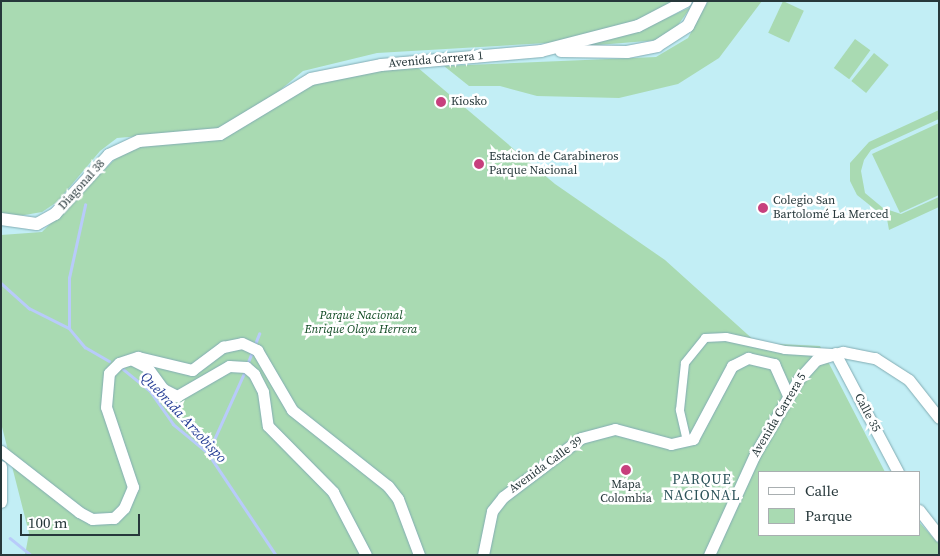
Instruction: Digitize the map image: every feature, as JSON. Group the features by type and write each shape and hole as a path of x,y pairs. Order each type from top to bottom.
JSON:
{"main road":[{"name":"Avenida Carrera 1","path":"193,138 220,134 310,79 380,65 541,51 631,28 686,1"},
{"path":"541,51 648,49 682,32 700,1"},
{"name":"Diagonal 38","path":"1,219 37,224 55,214 109,156 139,141 193,138"},
{"path":"1,467 1,502"}],"street":[{"path":"789,397 774,364 757,358 742,360 727,374 698,433 687,442 680,410 685,363 705,338 726,337 784,350 835,353"},
{"path":"1,451 79,512 104,520 114,518 124,508 133,487 106,407 105,387 109,373 126,359 144,358 192,370 229,344 254,348 292,410 394,493 418,555"},
{"name":"Avenida Carrera 5","path":"709,555 755,454 809,365 835,353 864,354 886,363 909,380 939,418"},
{"name":"Calle 35","path":"835,353 897,471"},
{"path":"126,359 147,367 163,390 177,396 229,366 246,367 254,374 268,426 302,455 333,492 366,555"},
{"name":"Avenida Calle 39","path":"483,555 492,511 503,497 581,438 615,429 658,441 687,442"},
{"path":"920,511 938,536"}],"green space":[{"path":"1,1 677,1 618,29 564,42 377,53 303,71 261,106 222,129 117,138 100,151 57,202 42,212 13,217 1,213"},
{"path":"708,1 762,1 719,58 678,84 619,98 537,96 500,86 469,86 444,66 656,57 688,38"},
{"path":"783,1 804,11 789,42 768,33"},
{"path":"691,7 673,32 659,40 585,46 640,30"},
{"path":"855,39 870,50 849,79 834,68"},
{"path":"874,53 889,65 866,93 851,81"},
{"name":"Parque Nacional Enrique Olaya Herrera","path":"417,67 555,184 665,260 757,343 820,346 884,471 758,471 758,536 920,536 920,523 939,544 939,555 25,555 29,533 1,423 1,235 42,232 121,153 144,144 193,142 306,83 353,70"},
{"path":"939,110 939,119 871,150 864,160 861,171 865,193 883,208 901,214 939,197 939,207 889,230 887,219 857,195 850,181 850,163 869,142"},
{"path":"939,123 939,195 900,213 872,154"}],"waterway":[{"path":"69,328 69,278 85,205"},
{"name":"Quebrada Arzobispo","path":"1,283 29,308 69,328 85,347 109,361"},
{"path":"255,344 259,334"},
{"path":"247,365 252,352"},
{"name":"Quebrada Arzobispo","path":"123,369 151,392 173,424 208,453 276,555"},
{"path":"208,453 245,371"},
{"path":"10,538 31,555"}],"place":[{"name":"Kiosko","path":"441,102"},
{"name":"Estacion de Carabineros Parque Nacional","path":"479,164"},
{"name":"Colegio San Bartolomé La Merced","path":"763,208"},
{"name":"Mapa Colombia","path":"626,470"}],"district":[{"name":"PARQUE NACIONAL","path":"702,488"}]}
